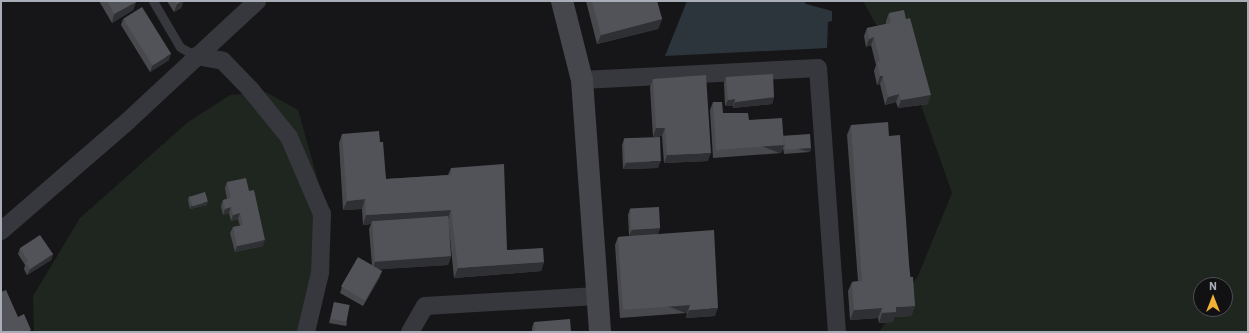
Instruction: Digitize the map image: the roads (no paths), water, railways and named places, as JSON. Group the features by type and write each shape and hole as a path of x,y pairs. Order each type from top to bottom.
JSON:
{"street":[{"path":"1,232 129,120 196,56 257,1"},
{"path":"562,1 582,80 600,332"},
{"path":"196,56 223,61 250,89 289,137 322,214 320,273 306,332"},
{"path":"582,80 818,68 837,332"},
{"path":"410,332 425,306 597,296"}],"lane":[{"path":"154,1 180,47 196,56"}]}
